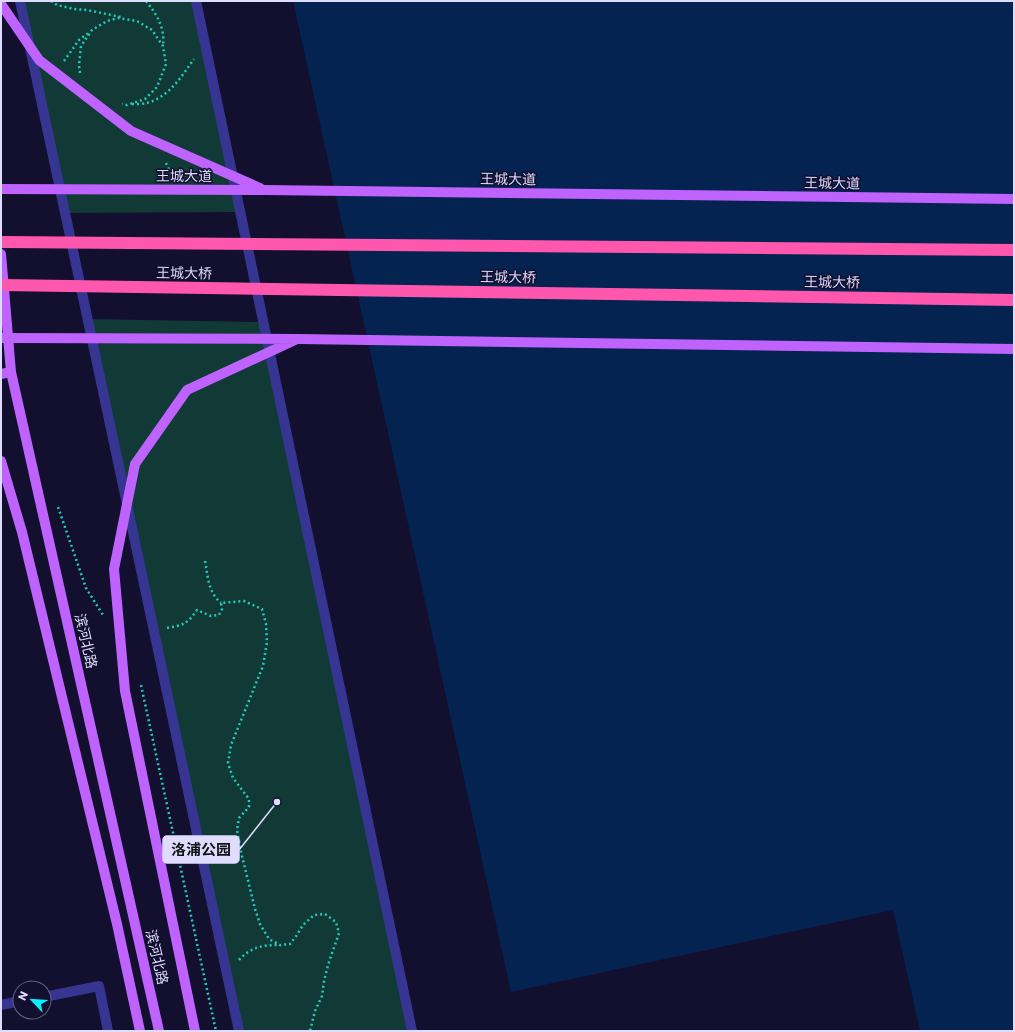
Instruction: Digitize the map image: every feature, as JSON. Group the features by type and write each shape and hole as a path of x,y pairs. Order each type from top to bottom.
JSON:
{"highway":[{"name":"王城大桥","path":"1,242 1014,250"},
{"name":"王城大桥","path":"1,285 1014,300"}],"main road":[{"path":"1,4 39,60 131,131 264,190"},
{"name":"王城大道","path":"1,189 264,190 1014,199"},
{"name":"滨河北路","path":"1,254 6,373 159,1031"},
{"path":"1,338 298,339 1014,349"},
{"path":"195,1031 125,691 114,569 135,464 187,390 298,339"},
{"path":"1,461 22,532 115,916 140,1031"}],"street":[{"path":"20,1 239,1031"},
{"path":"196,1 412,1031"},
{"path":"52,995 99,986 108,1031"},
{"path":"1,1005 12,1003"}],"path":[{"path":"51,1 58,5 74,9 87,10 137,21 152,30 163,46"},
{"path":"127,104 144,98 157,87 166,64 163,46 164,39 161,26 154,12 146,1"},
{"path":"81,76 79,64 82,46 92,30 107,21 118,18 137,21"},
{"path":"120,104 147,103 163,96 176,84 195,57 204,39"},
{"path":"165,161 173,178"},
{"path":"154,630 185,624 197,610 212,616 220,616 222,609 221,603 215,597 210,587 205,561"},
{"path":"221,603 244,601 262,610 266,624 267,642 263,666 231,745 228,763 233,778 250,799 249,807 240,818 237,830 255,910 260,924 269,939 280,945"},
{"path":"227,974 244,954 254,948 264,945 290,944 303,925 314,915 325,914 336,922 339,933 328,965 322,996 315,1011 310,1031"}],"green space":[{"path":"20,1 196,1 240,212 65,213"},
{"path":"88,319 263,322 412,1031 239,1031"}],"water":[{"path":"293,1 1014,1 1014,1031 920,1031 893,910 511,992"}],"place":[{"name":"洛浦公园","path":"277,802"}]}
